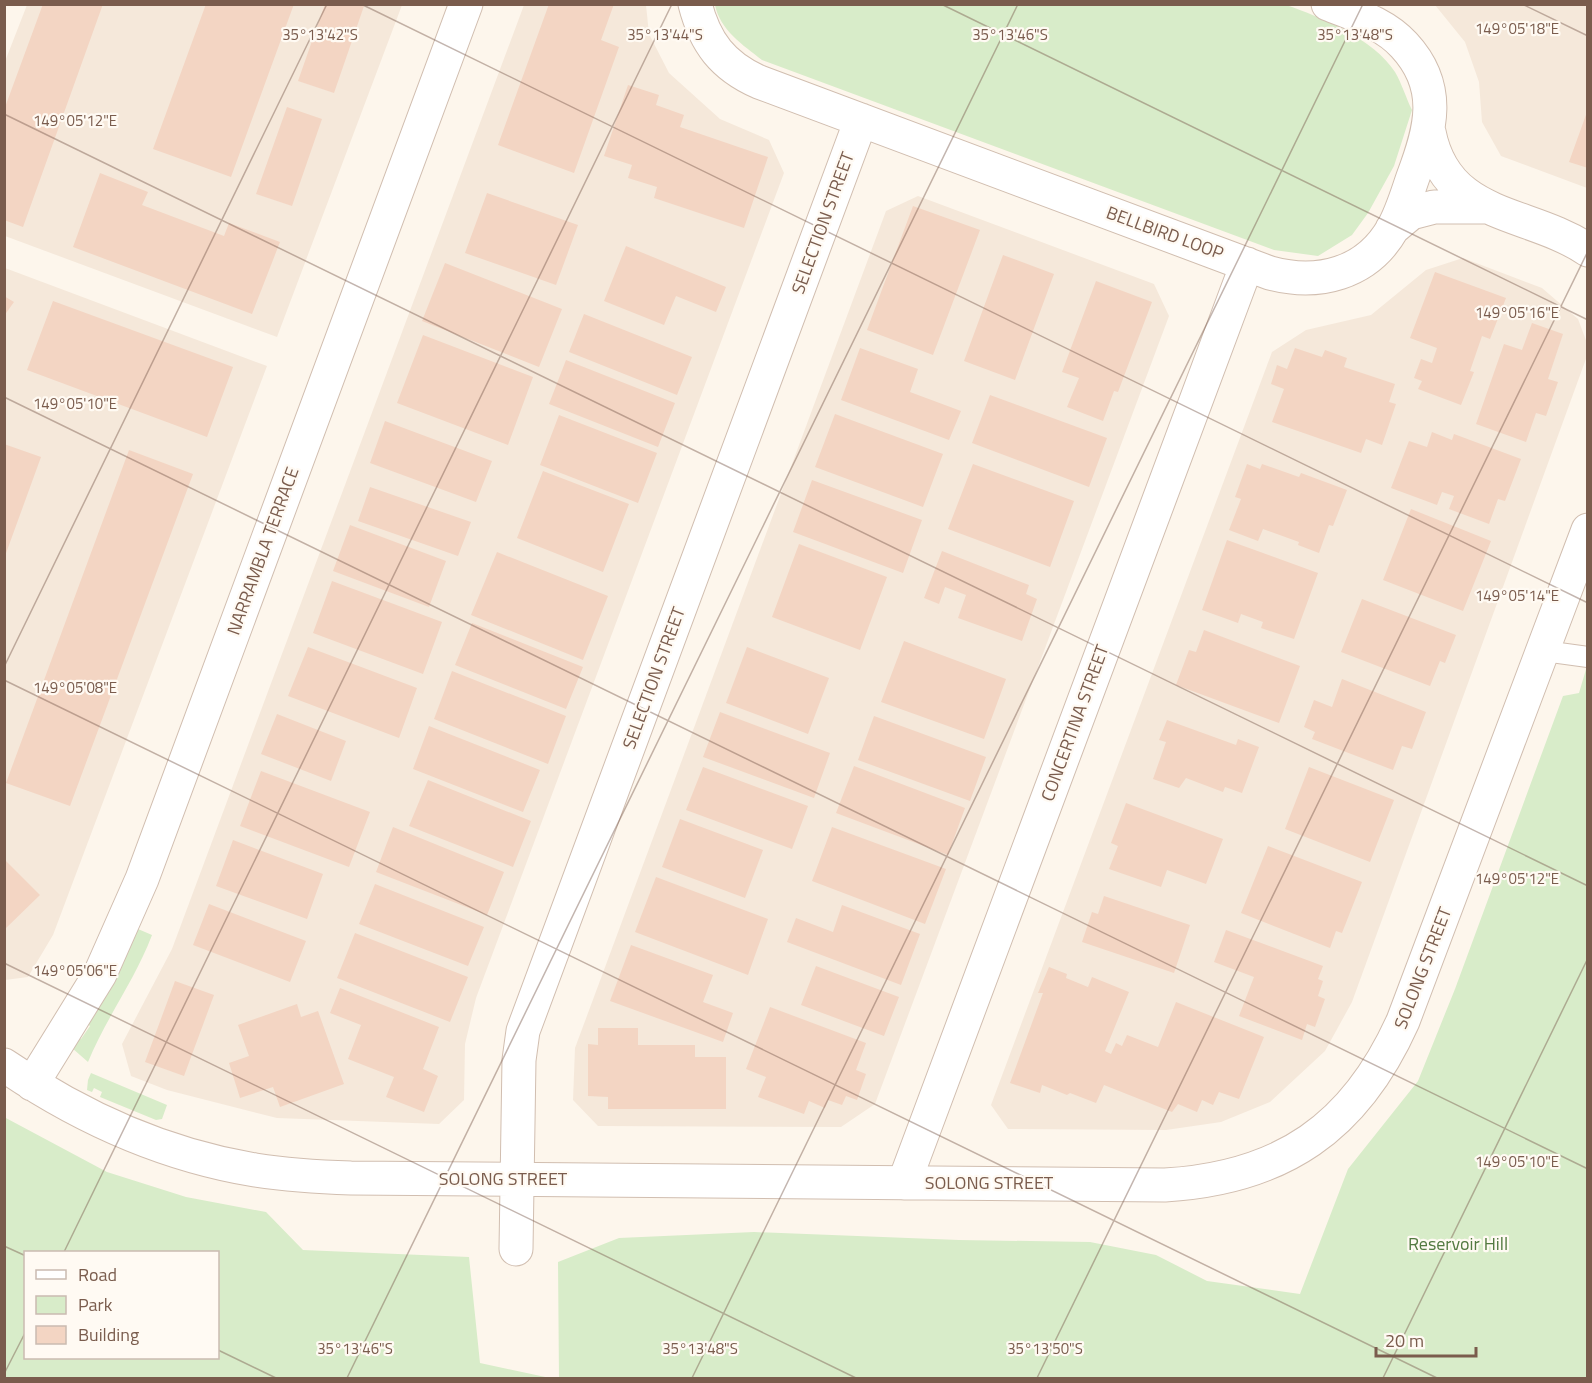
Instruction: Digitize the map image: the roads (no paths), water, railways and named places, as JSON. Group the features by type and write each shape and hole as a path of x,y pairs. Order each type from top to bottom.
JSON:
{"street":[{"name":"NARRAMBLA TERRACE","path":"32,1084 100,974 142,879 466,4"},
{"name":"BELLBIRD LOOP","path":"695,4 707,38 729,64 743,75 1247,264 1287,278 1304,279 1322,278 1355,266 1382,244 1404,203 1429,132 1431,117 1427,86 1414,57 1404,44 1379,25 1328,4"},
{"name":"SELECTION STREET","path":"516,1249 520,1053 527,1017 861,120"},
{"path":"1429,132 1432,153 1445,175 1484,207 1561,236 1587,250"},
{"path":"1392,229 1411,213 1434,207 1484,207"},
{"name":"CONCERTINA STREET","path":"904,1183 1247,264"},
{"name":"SOLONG STREET","path":"4,1065 73,1108 117,1129 162,1146 208,1160 255,1170 303,1176 1165,1185 1226,1178 1277,1160 1335,1122 1375,1076 1391,1049 1544,651 1587,530"}],"lane":[{"path":"1544,651 1587,657"}],"park label":[{"name":"Reservoir Hill","path":"1458,1244"}]}
